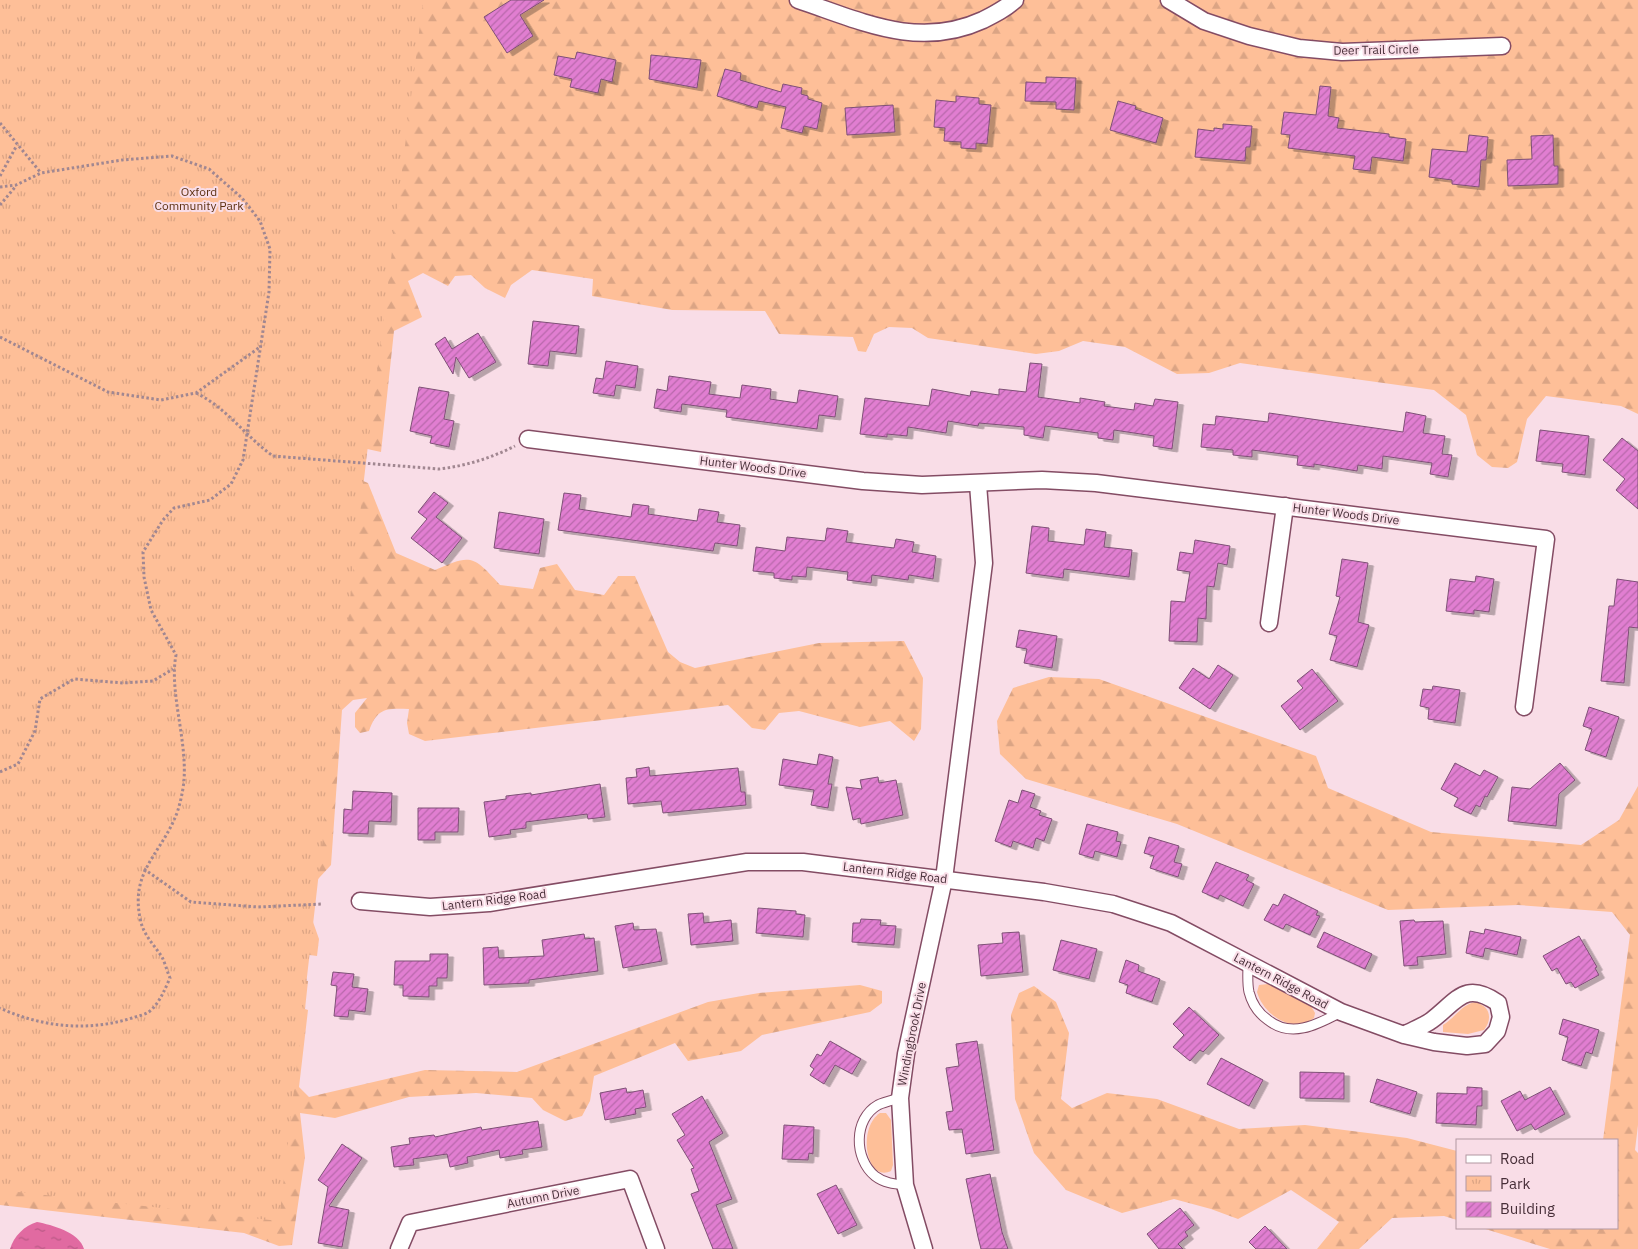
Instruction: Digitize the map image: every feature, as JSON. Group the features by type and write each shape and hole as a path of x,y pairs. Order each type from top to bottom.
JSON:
{"street":[{"path":"798,0 883,29 924,34 962,30 1005,10 1015,0"},
{"name":"Deer Trail Circle","path":"1169,0 1204,21 1249,36 1299,48 1342,52 1502,46"},
{"name":"Hunter Woods Drive","path":"528,439 863,481 922,484 978,484 1042,480 1096,482 1546,539 1524,707"},
{"path":"944,879 984,563 978,484"},
{"path":"1269,623 1285,506"},
{"name":"Lantern Ridge Road","path":"360,901 430,907 489,903 747,862 803,862 1044,892 1113,904 1171,923 1341,1012 1404,1035 1434,1042 1467,1046 1485,1044 1497,1031 1501,1018 1498,1004 1486,995 1470,992 1456,998 1431,1021 1404,1035"},
{"name":"Windingbrook Drive","path":"924,1249 905,1185 900,1098 906,1054 944,879"},
{"name":"Autumn Drive","path":"399,1249 410,1223 630,1179 656,1249"}],"lane":[{"path":"1248,964 1249,992 1257,1012 1274,1025 1295,1030 1317,1025 1341,1012"},
{"path":"900,1098 878,1105 866,1116 859,1134 859,1150 865,1165 875,1176 888,1183 905,1185"}],"path":[{"path":"0,123 41,172"},
{"path":"0,176 17,145"},
{"path":"0,187 16,185 41,172 122,160 172,156 209,169 242,198 260,221 270,249 269,292 243,460 238,473 231,484 210,500 174,508 163,520 143,552 147,595 157,623 176,655 173,669 184,752 184,782 175,820 144,869 138,891 139,916 143,932 162,958 170,978 159,1002 148,1012 121,1021 85,1026 59,1025 19,1016 0,1008"},
{"path":"0,205 16,185"},
{"path":"0,337 108,392 161,400 196,393 261,347"},
{"path":"196,393 207,398 273,456 439,469 461,466 498,454 528,439"},
{"path":"0,772 18,764 35,731 40,699 74,680 123,683 153,681 173,669"},
{"path":"144,869 191,902 258,907 322,904"}],"green space":[{"path":"0,0 1638,0 1638,414 1621,406 1546,396 1527,419 1517,462 1508,468 1492,467 1477,455 1466,415 1434,390 1240,363 1209,373 1177,374 1125,347 1083,341 1059,351 1036,354 928,338 912,328 889,327 874,334 866,352 858,351 853,337 779,334 765,311 672,310 592,296 593,279 532,270 511,285 505,298 485,288 471,275 455,276 448,286 423,273 408,281 422,317 394,331 381,452 358,447"},
{"name":"Oxford Community Park","path":"0,0 423,0 366,462 279,1221 0,1190"},
{"path":"0,438 351,476 368,483 396,553 435,570 457,561 471,560 484,568 500,585 533,589 540,568 557,564 575,590 604,595 618,576 635,576 668,652 680,662 695,668 819,643 904,641 923,678 921,729 914,741 890,721 860,727 799,711 779,713 765,730 752,728 728,705 425,741 409,734 407,723 409,709 388,709 383,711 375,718 369,731 360,733 355,727 355,713 367,698 353,700 342,710 331,865 307,891 306,902 319,939 317,956 302,954 299,980 308,981 305,1009 308,1010 299,1087 309,1097 425,1070 517,1072 708,1002 759,993 860,985 882,991 882,1003 870,1012 762,1035 741,1051 688,1061 675,1043 594,1076 590,1101 582,1116 565,1121 543,1110 532,1098 476,1093 409,1097 335,1118 300,1113 305,1157 292,1245 279,1246 244,1233 0,1205"},
{"path":"1049,677 1099,679 1316,756 1328,788 1431,832 1581,845 1619,820 1638,786 1638,1125 1635,1150 1638,1153 1638,1249 1550,1249 1485,1229 1618,1229 1618,1139 1603,1139 1630,935 1612,912 1518,905 1388,910 1177,824 1026,779 1000,754 997,721 1013,688"},
{"path":"1268,984 1311,1006 1315,1013 1314,1018 1305,1023 1297,1024 1280,1020 1265,1008 1257,992 1259,985"},
{"path":"1034,986 1056,1002 1069,1033 1061,1099 1072,1108 1107,1093 1157,1099 1239,1129 1305,1125 1407,1138 1456,1151 1456,1220 1444,1216 1392,1218 1359,1249 1317,1249 1339,1222 1291,1190 1238,1219 1174,1199 1122,1213 1066,1190 1034,1153 1015,1099 1011,1015 1019,993"},
{"path":"1475,1002 1484,1006 1489,1013 1489,1021 1484,1030 1468,1034 1443,1032 1443,1025 1466,1006"},
{"path":"880,1113 886,1113 891,1120 893,1165 891,1171 882,1173 870,1162 867,1141 868,1130 873,1120"}],"water":[{"path":"37,1222 57,1227 71,1234 77,1238 84,1249 10,1249 20,1232"}],"building":[{"path":"511,0 544,0 520,15 533,36 507,53 484,17"},
{"path":"577,52 616,60 612,82 601,79 598,93 570,87 572,79 554,75 558,56 575,59"},
{"path":"651,55 701,60 697,88 649,79"},
{"path":"725,69 741,73 740,80 781,92 783,84 802,88 801,94 808,96 808,99 822,103 817,129 804,126 802,133 781,128 786,107 759,101 757,108 717,96"},
{"path":"1046,77 1076,78 1074,110 1056,109 1056,102 1025,101 1026,82 1046,83"},
{"path":"1320,86 1331,87 1328,116 1339,118 1337,128 1389,134 1389,137 1406,139 1403,161 1372,157 1370,171 1353,169 1355,156 1288,148 1290,135 1281,134 1284,112 1316,115"},
{"path":"956,96 979,98 979,104 991,105 987,144 976,143 976,149 961,148 961,142 944,141 945,128 934,127 936,100 956,102"},
{"path":"1118,101 1136,106 1135,109 1163,118 1156,143 1110,130"},
{"path":"893,105 895,132 847,135 845,108"},
{"path":"1223,124 1252,126 1250,147 1246,147 1245,161 1195,157 1198,129 1214,131 1214,128 1223,129"},
{"path":"1469,135 1488,137 1486,160 1481,160 1479,187 1452,184 1452,180 1429,177 1432,149 1467,152"},
{"path":"1553,135 1554,166 1558,166 1558,184 1508,186 1507,160 1532,159 1531,136"},
{"path":"533,321 579,326 576,354 550,351 548,366 528,364"},
{"path":"478,333 496,362 469,378 456,357 453,374 435,344 445,337 452,349"},
{"path":"606,361 638,366 635,388 616,385 614,396 593,393 596,378 603,379"},
{"path":"1030,363 1042,364 1038,397 1080,403 1080,398 1105,402 1104,406 1134,410 1135,403 1153,406 1155,399 1178,402 1172,449 1153,446 1154,436 1114,430 1113,440 1098,438 1098,433 1045,426 1043,438 1024,435 1024,427 979,423 978,426 948,421 946,433 908,427 907,436 887,434 887,437 860,434 865,398 929,406 932,389 970,396 971,391 999,395 999,389 1026,392"},
{"path":"669,376 711,382 709,394 740,398 742,385 771,389 770,399 797,403 799,390 838,396 835,417 819,415 817,429 726,417 727,410 682,404 681,412 654,408 657,389 667,391"},
{"path":"419,387 449,392 444,419 454,421 449,447 430,443 432,436 410,431"},
{"path":"1406,412 1426,416 1423,433 1445,436 1442,454 1452,455 1448,477 1430,474 1432,463 1383,456 1382,469 1358,465 1357,471 1314,464 1314,467 1297,465 1298,456 1252,450 1252,457 1233,455 1233,450 1201,447 1203,424 1215,425 1216,416 1268,422 1269,413 1403,432"},
{"path":"1540,430 1589,436 1585,475 1562,472 1563,464 1536,461"},
{"path":"1622,438 1638,451 1638,509 1616,490 1625,479 1603,460"},
{"path":"434,492 448,503 436,517 462,538 442,563 411,538 427,519 418,512"},
{"path":"564,493 581,495 579,509 631,517 633,504 649,506 648,514 697,521 699,509 719,512 717,522 740,525 737,546 715,543 713,551 558,530"},
{"path":"499,512 544,519 539,554 494,548"},
{"path":"1032,526 1049,528 1048,541 1084,545 1086,529 1106,532 1104,547 1132,550 1129,577 1064,569 1063,578 1026,573"},
{"path":"827,528 848,531 846,542 894,548 896,539 914,542 912,552 936,556 933,579 909,575 908,580 872,575 871,583 847,580 848,572 807,567 806,577 792,576 792,580 774,578 774,573 753,571 756,547 785,551 787,537 825,541"},
{"path":"1195,540 1230,546 1227,565 1218,563 1214,587 1207,586 1206,619 1198,618 1197,642 1169,641 1171,601 1185,602 1190,572 1177,570 1180,552 1193,554"},
{"path":"1342,559 1368,563 1358,622 1369,625 1357,667 1330,660 1337,636 1329,634 1340,597 1336,596"},
{"path":"1476,576 1494,579 1489,612 1474,610 1474,614 1446,611 1450,579 1475,582"},
{"path":"1617,579 1638,582 1638,628 1629,627 1624,683 1601,681 1609,606 1614,606"},
{"path":"1019,630 1057,636 1052,668 1024,663 1027,649 1016,647"},
{"path":"1218,665 1233,675 1210,709 1179,688 1193,668 1209,679"},
{"path":"1312,669 1338,701 1300,730 1281,706 1303,688 1297,681"},
{"path":"1433,686 1460,690 1455,723 1428,719 1429,708 1420,706 1423,689 1432,690"},
{"path":"1589,707 1619,717 1606,757 1585,750 1592,729 1583,726"},
{"path":"819,754 833,757 828,784 832,784 828,808 811,805 814,790 779,785 783,759 817,765"},
{"path":"1455,763 1480,776 1484,770 1498,777 1480,807 1476,805 1471,814 1454,806 1458,798 1441,789"},
{"path":"1560,763 1575,780 1559,794 1556,826 1508,821 1512,787 1530,789"},
{"path":"649,767 650,776 738,768 741,792 745,792 746,805 663,813 661,801 628,804 626,778 637,777 636,769"},
{"path":"878,777 879,783 896,780 903,815 861,824 860,818 853,820 846,787 862,789 860,780"},
{"path":"600,784 605,817 588,819 587,814 526,822 526,828 510,830 511,834 489,837 484,802 506,799 506,796 531,793 531,795"},
{"path":"1022,790 1035,794 1030,807 1041,811 1039,815 1052,819 1044,841 1036,838 1033,848 1013,841 1011,847 995,841 1009,800 1018,803"},
{"path":"353,791 392,793 391,822 369,821 368,834 343,833 344,809 352,810"},
{"path":"418,808 459,808 458,832 435,832 435,840 418,840"},
{"path":"1087,824 1118,832 1116,841 1121,842 1117,857 1095,851 1093,858 1079,854"},
{"path":"1149,837 1179,846 1174,862 1182,864 1178,877 1150,868 1154,856 1144,853"},
{"path":"1216,862 1249,875 1246,880 1254,884 1243,906 1220,895 1218,899 1202,892"},
{"path":"1284,894 1318,911 1316,915 1320,916 1310,935 1286,924 1283,929 1264,920 1273,904 1278,906"},
{"path":"758,908 796,911 796,914 805,915 803,937 756,933"},
{"path":"703,913 704,923 731,920 733,941 691,945 688,914"},
{"path":"861,919 881,920 880,925 896,926 894,945 852,942 853,923 860,923"},
{"path":"1414,920 1415,922 1443,921 1446,954 1417,957 1418,965 1404,966 1400,921"},
{"path":"633,923 634,930 656,929 662,961 623,968 615,926"},
{"path":"1485,929 1521,937 1517,955 1485,948 1483,957 1466,953 1470,931 1484,934"},
{"path":"1019,932 1023,972 981,976 978,945 1003,943 1002,933"},
{"path":"1324,932 1372,954 1365,969 1317,947"},
{"path":"584,934 585,939 594,938 598,971 529,980 529,983 484,985 483,948 498,947 499,958 544,956 542,940"},
{"path":"1579,936 1597,967 1595,968 1599,975 1575,988 1571,982 1566,984 1557,968 1552,971 1543,956"},
{"path":"1061,940 1097,949 1089,979 1053,970"},
{"path":"430,954 448,954 447,978 437,978 437,986 429,986 429,997 403,996 403,985 394,985 395,961 430,961"},
{"path":"1126,960 1139,965 1138,971 1160,979 1152,1002 1126,993 1128,985 1119,982"},
{"path":"333,972 354,974 352,987 368,989 365,1012 349,1010 348,1017 334,1016 337,986 331,985"},
{"path":"1189,1007 1219,1035 1203,1052 1200,1050 1190,1061 1173,1047 1184,1035 1173,1024"},
{"path":"1563,1019 1599,1030 1592,1054 1586,1052 1581,1066 1562,1060 1568,1037 1559,1034"},
{"path":"830,1041 861,1059 852,1074 835,1065 824,1084 810,1075 814,1069 810,1066 817,1054 821,1056"},
{"path":"977,1041 994,1150 966,1154 962,1129 949,1130 946,1112 953,1111 946,1068 959,1066 956,1044"},
{"path":"1221,1058 1263,1080 1249,1106 1207,1084"},
{"path":"1300,1072 1344,1073 1344,1099 1300,1098"},
{"path":"1377,1079 1417,1092 1410,1114 1370,1102"},
{"path":"1467,1087 1482,1088 1482,1106 1477,1106 1476,1125 1436,1123 1437,1093 1467,1094"},
{"path":"1550,1087 1565,1114 1535,1130 1531,1124 1517,1131 1501,1101 1520,1091 1525,1100"},
{"path":"626,1088 627,1093 643,1090 646,1107 635,1109 636,1114 605,1120 600,1093"},
{"path":"702,1096 723,1133 709,1142 732,1199 716,1205 733,1249 713,1249 691,1194 699,1191 691,1169 694,1168 677,1140 685,1135 672,1114"},
{"path":"538,1121 542,1147 522,1150 523,1154 500,1158 499,1150 467,1157 468,1163 450,1167 447,1154 413,1159 414,1165 394,1167 391,1147 410,1144 409,1138 434,1135 435,1137 481,1127 482,1130"},
{"path":"784,1125 814,1127 813,1154 809,1153 808,1160 782,1159"},
{"path":"342,1144 362,1158 329,1206 349,1210 342,1247 318,1243 328,1187 318,1180"},
{"path":"990,1174 1002,1232 1008,1249 981,1249 978,1237 966,1179"},
{"path":"836,1185 857,1225 838,1234 817,1194"},
{"path":"1180,1208 1194,1225 1185,1232 1188,1236 1178,1244 1183,1249 1159,1249 1147,1234"},
{"path":"1265,1226 1287,1249 1256,1249 1249,1242"}]}
